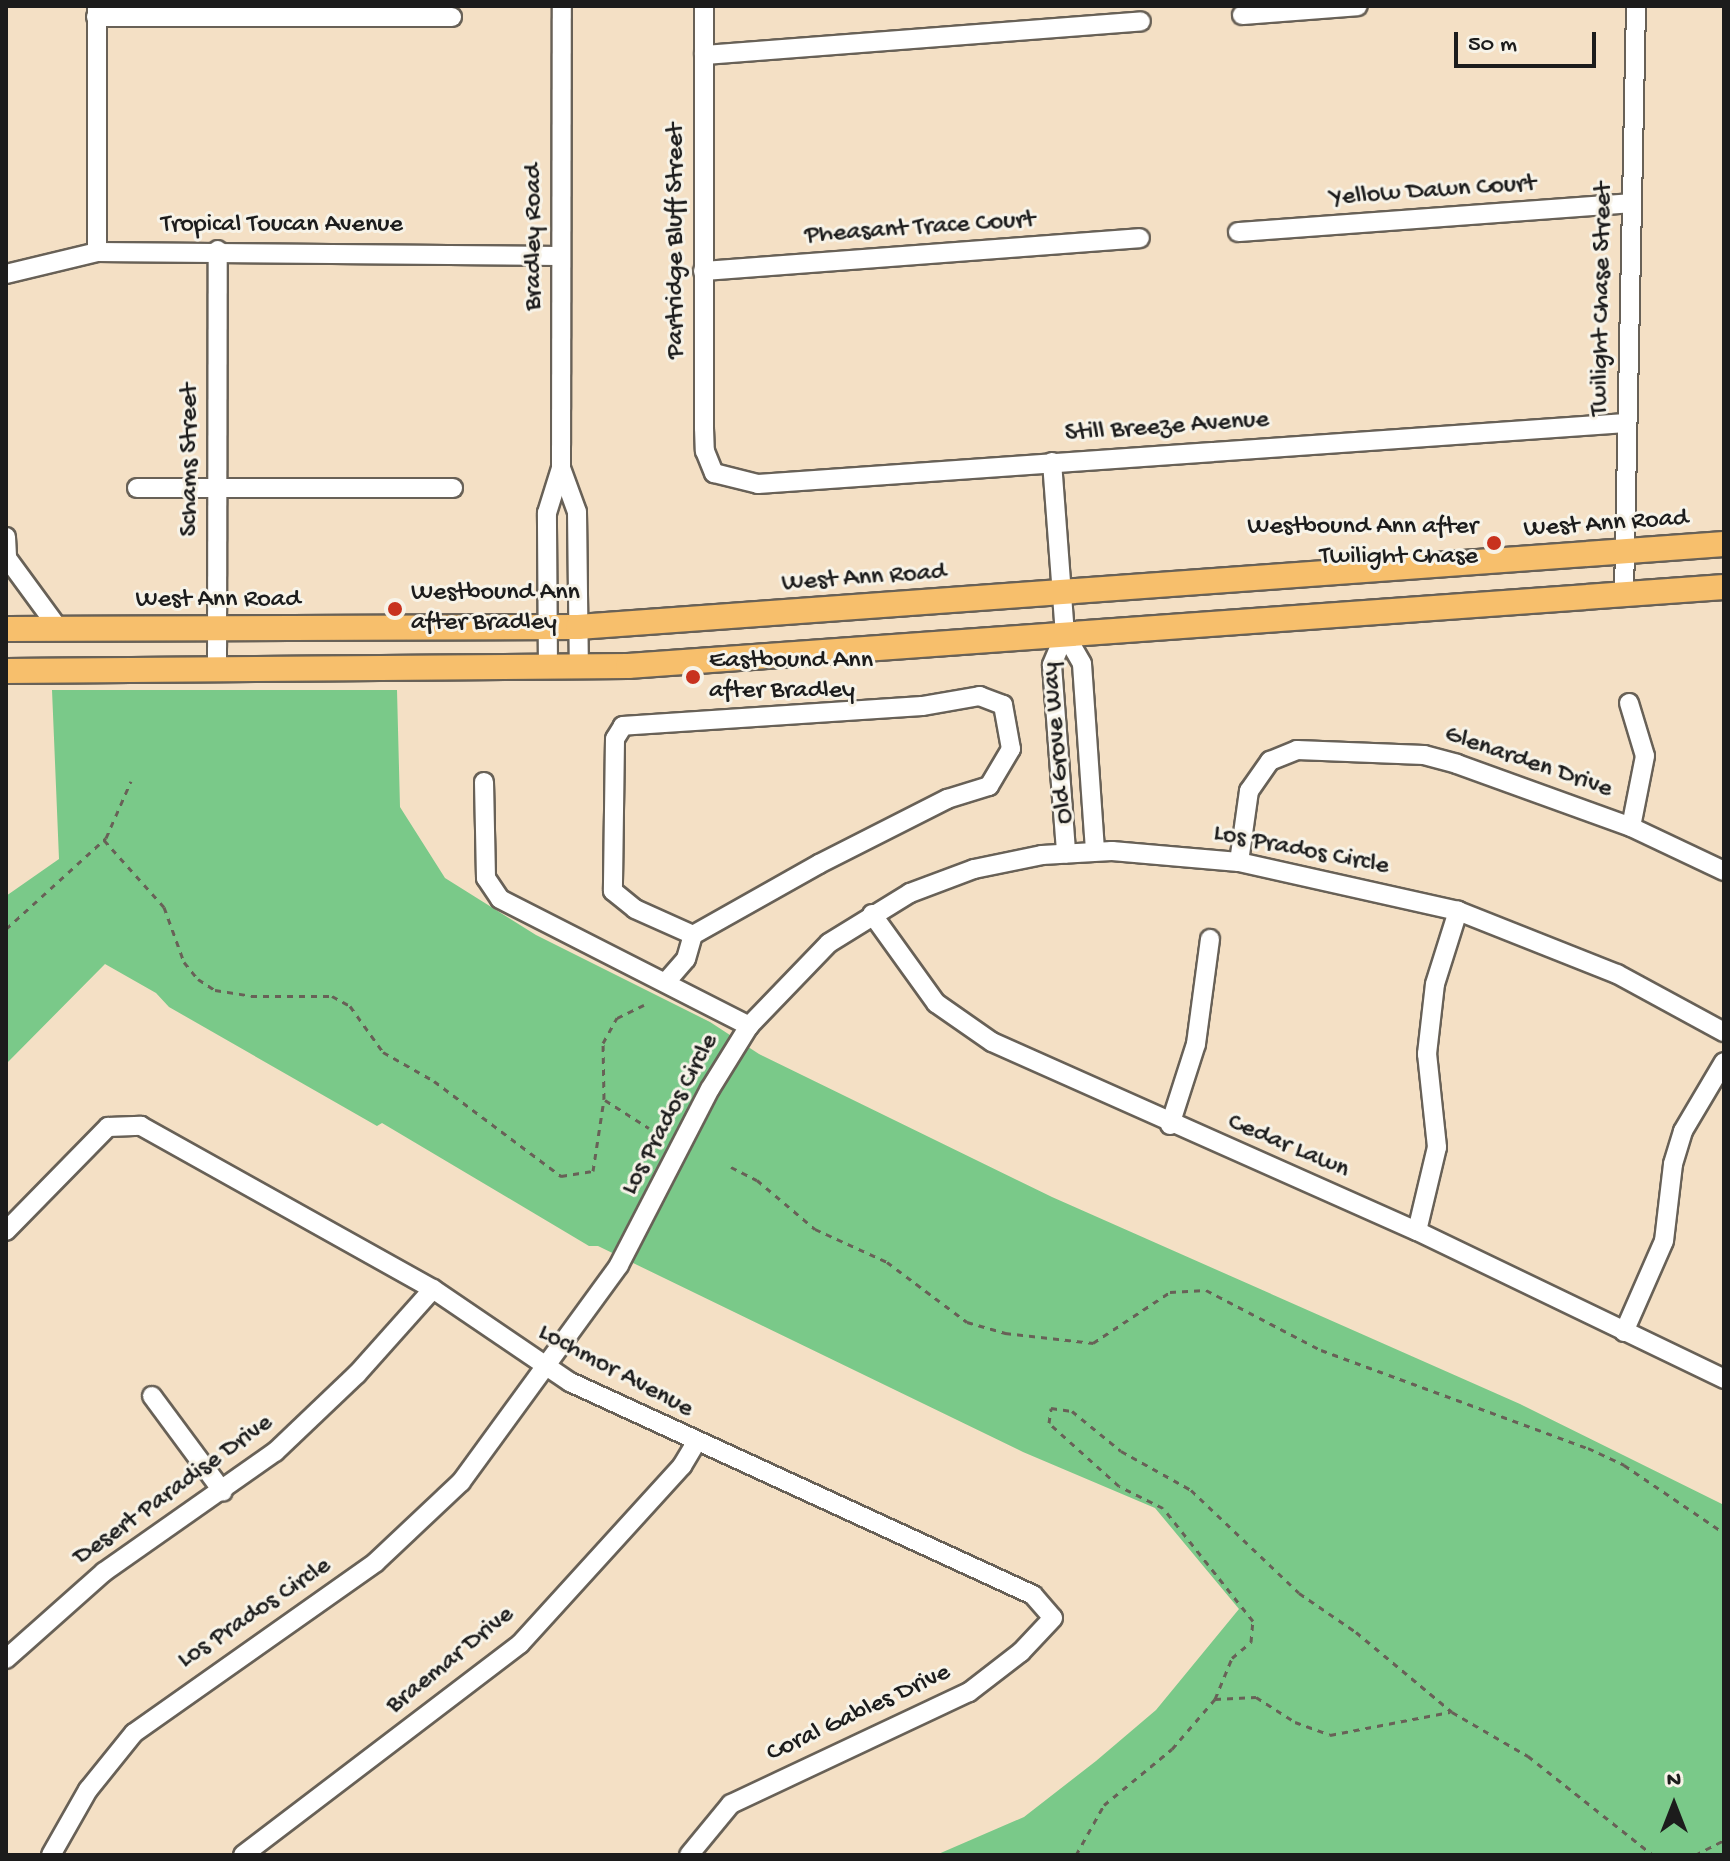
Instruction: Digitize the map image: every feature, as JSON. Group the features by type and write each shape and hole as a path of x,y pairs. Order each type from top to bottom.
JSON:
{"main road":[{"name":"West Ann Road","path":"6,629 578,627 1724,544"},
{"path":"6,671 579,668 1724,587"}],"street":[{"name":"Bradley Road","path":"548,669 547,513 561,468 562,6"},
{"name":"Partridge Bluff Street","path":"704,6 705,451 714,473"},
{"path":"1242,15 1358,6"},
{"name":"Twilight Chase Street","path":"1624,594 1636,6"},
{"path":"97,252 96,12 452,17"},
{"path":"704,55 1141,21"},
{"name":"Yellow Dawn Court","path":"1238,232 1631,203"},
{"name":"Pheasant Trace Court","path":"703,271 1140,238"},
{"name":"Tropical Toucan Avenue","path":"6,274 97,252 218,250 561,256"},
{"name":"Schams Street","path":"217,671 218,250"},
{"name":"Still Breeze Avenue","path":"714,473 758,484 1626,423"},
{"name":"Old Grove Way","path":"1052,462 1065,634 1082,664 1095,851"},
{"name":"Bradley Road","path":"561,468 577,512 579,668"},
{"path":"137,488 453,488"},
{"path":"6,537 7,558 59,629"},
{"name":"Old Grove Way","path":"1065,634 1052,665 1066,853"},
{"path":"666,982 686,959 693,935 833,856 947,799 989,786 1011,749 1003,705 980,696 922,706 623,726 615,739 613,891 635,909 693,935"},
{"path":"1629,703 1645,756 1641,798 1631,827"},
{"name":"Glenarden Drive","path":"1239,862 1249,791 1270,761 1297,750 1424,755 1523,785 1631,827 1724,871"},
{"path":"484,782 486,878 494,893 749,1026"},
{"name":"Los Prados Circle","path":"51,1855 88,1790 134,1733 376,1562 461,1482 547,1369 632,1244 710,1089 749,1026 802,967 872,914 974,869 1066,853 1095,851 1239,862 1458,911 1617,974 1724,1032"},
{"path":"1417,1231 1437,1147 1427,1054 1435,984 1458,911"},
{"name":"Cedar Lawn","path":"872,914 920,985 952,1017 992,1042 1170,1125 1417,1231 1724,1379"},
{"path":"1170,1125 1196,1044 1210,939"},
{"path":"1624,1332 1664,1241 1673,1164 1683,1131 1724,1062"},
{"name":"Lochmor Avenue","path":"6,1231 108,1127 123,1123 141,1126 433,1289 547,1369 695,1444 1033,1595 1053,1618"},
{"name":"Desert Paradise Drive","path":"10,1647 104,1572 223,1492 328,1404 433,1289"},
{"path":"152,1396 223,1492"},
{"name":"Braemar Drive","path":"243,1855 520,1644 682,1466 695,1444"},
{"name":"Coral Gables Drive","path":"689,1855 731,1804 969,1692 1021,1652 1053,1618"}],"path":[{"path":"6,929 104,840 131,781"},
{"path":"104,840 164,907 184,962 198,979 215,990 251,996 307,992 332,996 350,1006 383,1052 434,1081 561,1176 593,1171 604,1099 599,1065 607,1033 624,1012 644,1005"},
{"path":"604,1099 649,1128"},
{"path":"731,1167 757,1180 815,1229 887,1262 967,1322 1019,1336 1093,1343 1170,1292 1206,1290 1321,1350 1375,1365 1418,1389 1498,1412 1600,1454 1724,1533"},
{"path":"1076,1855 1104,1805 1172,1749 1215,1699 1232,1658 1251,1642 1253,1621 1163,1508 1119,1486 1084,1455 1049,1423 1051,1408 1072,1411 1121,1451 1191,1490 1288,1584 1452,1712 1528,1756 1653,1855"},
{"path":"1215,1699 1256,1697 1295,1722 1330,1735 1452,1712"},
{"path":"1695,1855 1724,1840"}],"green space":[{"path":"52,690 397,690 400,807 445,878 536,935 710,1022 759,1054 1052,1197 1520,1404 1724,1505 1724,1855 936,1855 1024,1817 1096,1761 1156,1710 1239,1609 1155,1508 1023,1452 598,1246 589,1246 382,1123 377,1126 169,1007 156,993 105,964 6,1064 6,896 59,859"}],"place":[{"name":"Westbound Ann after Twilight Chase","path":"1494,543"},
{"name":"Westbound Ann after Bradley","path":"395,609"},
{"name":"Eastbound Ann after Bradley","path":"693,677"}]}
